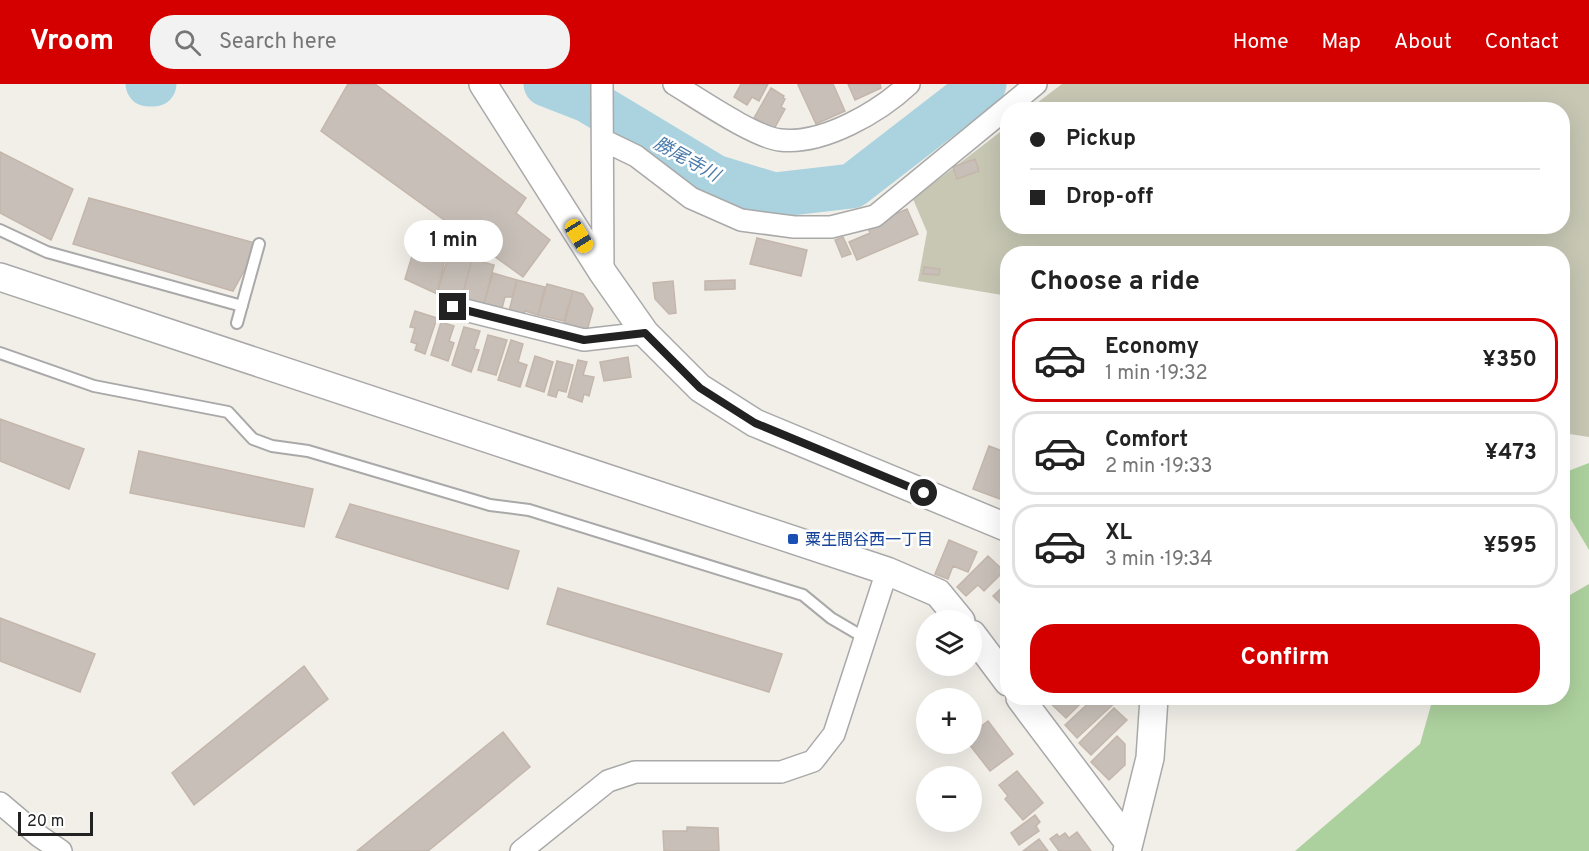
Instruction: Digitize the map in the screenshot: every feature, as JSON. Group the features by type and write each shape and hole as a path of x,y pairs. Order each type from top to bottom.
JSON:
{"street":[{"path":"602,84 603,273"},
{"path":"674,84 753,130 779,140 805,140 856,122 907,85"},
{"path":"1014,102 1036,84"},
{"path":"484,86 603,273 645,333 700,388 755,423 1000,525"},
{"path":"603,140 636,156 691,198 741,220 794,227 831,227 874,216 1000,113"},
{"path":"0,277 887,571 938,594 952,610"},
{"path":"453,307 584,340 645,333"},
{"path":"521,851 608,781 635,772 781,772 813,761 834,734 887,571"},
{"path":"982,647 1000,671"},
{"path":"1025,705 1128,847"},
{"path":"1128,847 1150,758 1154,705"},
{"path":"0,803 39,836 61,851"}],"lane":[{"path":"0,230 47,252 242,306"},
{"path":"237,323 259,244"},
{"path":"0,353 94,386 228,412 254,439 272,446 308,451 490,505 529,510 803,595 831,618 865,638"}],"shaded area":[{"path":"1062,84 1589,84 1589,437 1570,434 1570,246 1000,246 1000,295 918,281 927,232 913,199 1000,132 1000,234 1570,234 1570,102 1038,102"}],"green space":[{"path":"1589,463 1589,550 1570,518 1570,470"},
{"path":"1589,584 1589,851 1295,851 1420,744 1431,705 1570,705 1570,595"}],"building":[{"path":"348,84 375,84 526,198 516,213 550,240 523,277 321,131"},
{"path":"741,84 768,84 759,101 752,97 747,105 734,97"},
{"path":"833,84 845,111 816,124 798,85"},
{"path":"848,84 880,84 881,88 855,100"},
{"path":"771,88 785,99 781,107 785,109 774,129 754,118"},
{"path":"0,152 73,189 51,240 0,213"},
{"path":"975,159 979,171 957,179 953,167"},
{"path":"89,198 259,244 233,291 73,244"},
{"path":"907,209 918,234 857,260 849,242 870,233 867,226"},
{"path":"419,233 449,241 437,294 405,279"},
{"path":"843,237 851,254 842,257 835,240"},
{"path":"757,238 807,250 801,276 750,264"},
{"path":"449,253 472,259 461,301 437,294"},
{"path":"472,259 494,265 483,307 461,301"},
{"path":"924,267 940,269 939,275 923,274"},
{"path":"493,273 517,280 512,297 505,297 501,312 483,307"},
{"path":"517,280 545,287 538,315 525,311 523,319 508,315"},
{"path":"735,280 735,289 705,290 705,281"},
{"path":"673,281 676,313 669,314 655,299 653,283"},
{"path":"547,284 573,291 564,321 538,315"},
{"path":"573,291 583,294 593,309 587,331 564,325"},
{"path":"415,311 437,318 425,354 415,350 417,344 411,342 415,328 410,327"},
{"path":"441,322 454,326 449,341 454,343 448,361 431,355"},
{"path":"464,327 480,331 474,349 479,350 471,372 452,365"},
{"path":"488,335 507,340 496,375 478,370"},
{"path":"511,340 523,344 518,362 527,365 520,387 498,380"},
{"path":"535,356 553,362 544,392 526,386"},
{"path":"628,357 631,377 604,381 600,362"},
{"path":"578,360 587,362 583,375 594,377 589,396 584,394 582,402 568,397"},
{"path":"557,361 573,365 566,392 558,390 556,397 548,395"},
{"path":"0,419 84,449 69,489 0,461"},
{"path":"989,446 1000,450 1000,499 973,489"},
{"path":"139,451 313,489 304,527 130,493"},
{"path":"350,504 519,551 508,589 336,537"},
{"path":"949,540 977,552 968,572 953,566 948,579 935,574"},
{"path":"988,556 1000,567 1000,575 984,591 978,585 966,596 957,587"},
{"path":"558,588 782,654 769,692 547,624"},
{"path":"1000,589 1000,603 993,596"},
{"path":"0,618 95,654 80,692 0,661"},
{"path":"304,666 328,699 194,805 172,773"},
{"path":"1052,705 1079,705 1066,718"},
{"path":"1086,705 1112,705 1077,738 1065,725"},
{"path":"1114,708 1127,720 1091,755 1079,743"},
{"path":"988,721 1013,754 990,771 977,754 982,754 982,726"},
{"path":"503,732 530,767 428,851 357,851"},
{"path":"1117,736 1125,744 1125,765 1109,780 1091,762"},
{"path":"1017,771 1043,803 1023,820 1005,799 1008,796 999,785"},
{"path":"1035,815 1040,822 1036,826 1039,831 1019,845 1011,833"},
{"path":"687,827 718,828 719,851 664,851 663,831 687,831"},
{"path":"1077,832 1091,851 1059,851 1050,839 1057,834 1059,837 1065,833 1069,838"},
{"path":"1039,839 1048,851 1023,851"}],"waterway":[{"name":"勝尾寺川","path":"148,84 154,84"},
{"name":"勝尾寺川","path":"546,84 587,100 715,177 774,195 852,186 984,84"}],"place":[{"name":"粟生間谷西一丁目","path":"793,539"}],"route":[{"path":"453,307 584,340 645,333 700,388 755,423 924,493"}]}
